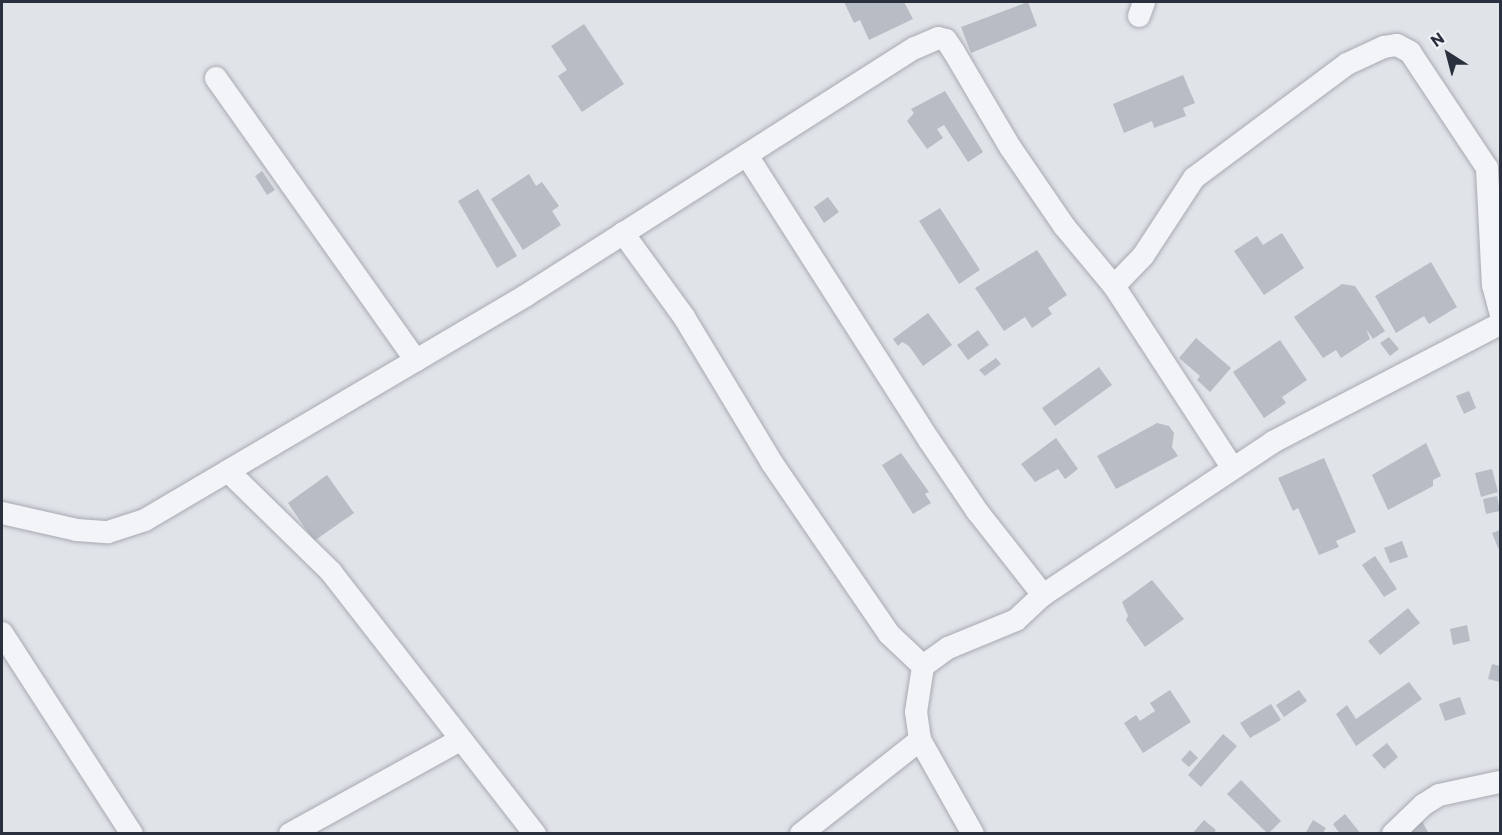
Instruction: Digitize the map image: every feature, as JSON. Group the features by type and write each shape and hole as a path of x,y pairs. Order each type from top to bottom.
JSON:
{"street":[{"path":"2,513 77,530 108,532 145,520 416,360 748,157 930,40 946,40 1028,173 1064,226 1114,286 1232,467"},
{"path":"1114,286 1143,256 1194,178 1347,64 1384,47 1397,45 1410,52 1487,168 1491,274 1500,312"},
{"path":"216,78 416,360"},
{"path":"748,157 965,494 1043,594"},
{"path":"623,233 684,317 772,463 889,634 923,666"},
{"path":"973,834 920,740 916,712 923,666 948,648 1016,620 1043,594 1232,467 1500,324"},
{"path":"228,471 331,572 400,656 460,740 536,834"},
{"path":"2,633 132,834"},
{"path":"291,834 460,740"},
{"path":"801,834 920,740"},
{"path":"1393,834 1423,805 1439,795 1500,782"}],"building":[{"path":"844,2 904,2 913,19 869,40 860,20 854,23"},
{"path":"1028,2 1037,26 971,53 961,27"},
{"path":"584,24 624,84 582,112 558,76 567,70 551,46"},
{"path":"1183,75 1195,103 1183,108 1186,116 1154,128 1152,121 1124,133 1113,104"},
{"path":"945,91 983,152 968,162 944,125 937,129 943,138 927,149 907,121 914,113 911,109"},
{"path":"262,171 275,190 267,195 255,176"},
{"path":"529,174 536,186 542,182 559,206 552,211 561,225 523,250 491,199"},
{"path":"478,189 517,256 497,268 458,201"},
{"path":"828,197 839,212 824,223 814,207"},
{"path":"940,208 980,270 959,284 919,221"},
{"path":"1282,233 1304,268 1264,295 1234,251 1257,236 1263,245"},
{"path":"1037,250 1067,295 1048,308 1052,314 1032,328 1025,317 1004,331 975,288"},
{"path":"1431,262 1457,307 1429,324 1424,316 1396,333 1375,296"},
{"path":"1342,284 1355,286 1385,331 1373,339 1366,329 1370,339 1341,358 1336,350 1323,358 1294,317"},
{"path":"928,313 952,345 923,366 909,346 902,342 898,346 893,339"},
{"path":"978,330 989,345 968,360 957,345"},
{"path":"1389,337 1399,349 1390,356 1380,343"},
{"path":"1196,338 1231,368 1210,392 1197,380 1200,376 1179,358"},
{"path":"1280,340 1307,380 1282,397 1286,403 1264,418 1233,372"},
{"path":"996,358 1001,364 985,376 979,370"},
{"path":"1099,367 1112,385 1055,426 1042,408"},
{"path":"1469,391 1476,408 1464,414 1456,396"},
{"path":"1157,423 1169,426 1174,433 1172,447 1178,456 1116,489 1097,456"},
{"path":"1056,438 1078,469 1065,479 1058,469 1035,482 1021,464"},
{"path":"1426,443 1441,476 1433,480 1433,486 1388,510 1372,475"},
{"path":"901,453 929,492 925,494 931,503 913,514 882,465"},
{"path":"1324,458 1356,532 1336,541 1339,547 1319,555 1298,508 1293,511 1278,478"},
{"path":"1492,469 1498,492 1481,497 1475,473"},
{"path":"327,475 354,513 314,541 288,503"},
{"path":"1497,496 1500,511 1486,514 1483,499"},
{"path":"1500,530 1500,548 1498,548 1492,533"},
{"path":"1402,541 1408,557 1390,563 1384,548"},
{"path":"1375,556 1397,589 1384,597 1362,565"},
{"path":"1152,580 1184,619 1145,647 1126,620 1128,616 1122,602"},
{"path":"1408,608 1420,623 1380,655 1368,641"},
{"path":"1467,625 1470,641 1453,645 1450,629"},
{"path":"1492,664 1500,666 1500,682 1488,679"},
{"path":"1409,682 1422,699 1356,746 1336,714 1347,705 1356,719"},
{"path":"1170,690 1191,722 1143,753 1124,723 1136,715 1140,721 1155,711 1150,703"},
{"path":"1299,690 1307,701 1284,717 1276,705"},
{"path":"1460,697 1466,714 1445,721 1439,704"},
{"path":"1271,704 1281,720 1250,738 1240,723"},
{"path":"1223,734 1237,746 1201,787 1188,775"},
{"path":"1387,743 1398,757 1384,769 1372,755"},
{"path":"1190,750 1198,758 1189,767 1181,760"},
{"path":"1241,780 1281,821 1268,834 1227,794"},
{"path":"1345,814 1361,834 1340,834 1333,824"},
{"path":"1204,820 1216,830 1213,834 1192,834"},
{"path":"1313,820 1326,828 1322,834 1305,834"},
{"path":"1422,821 1429,834 1404,834"}]}
